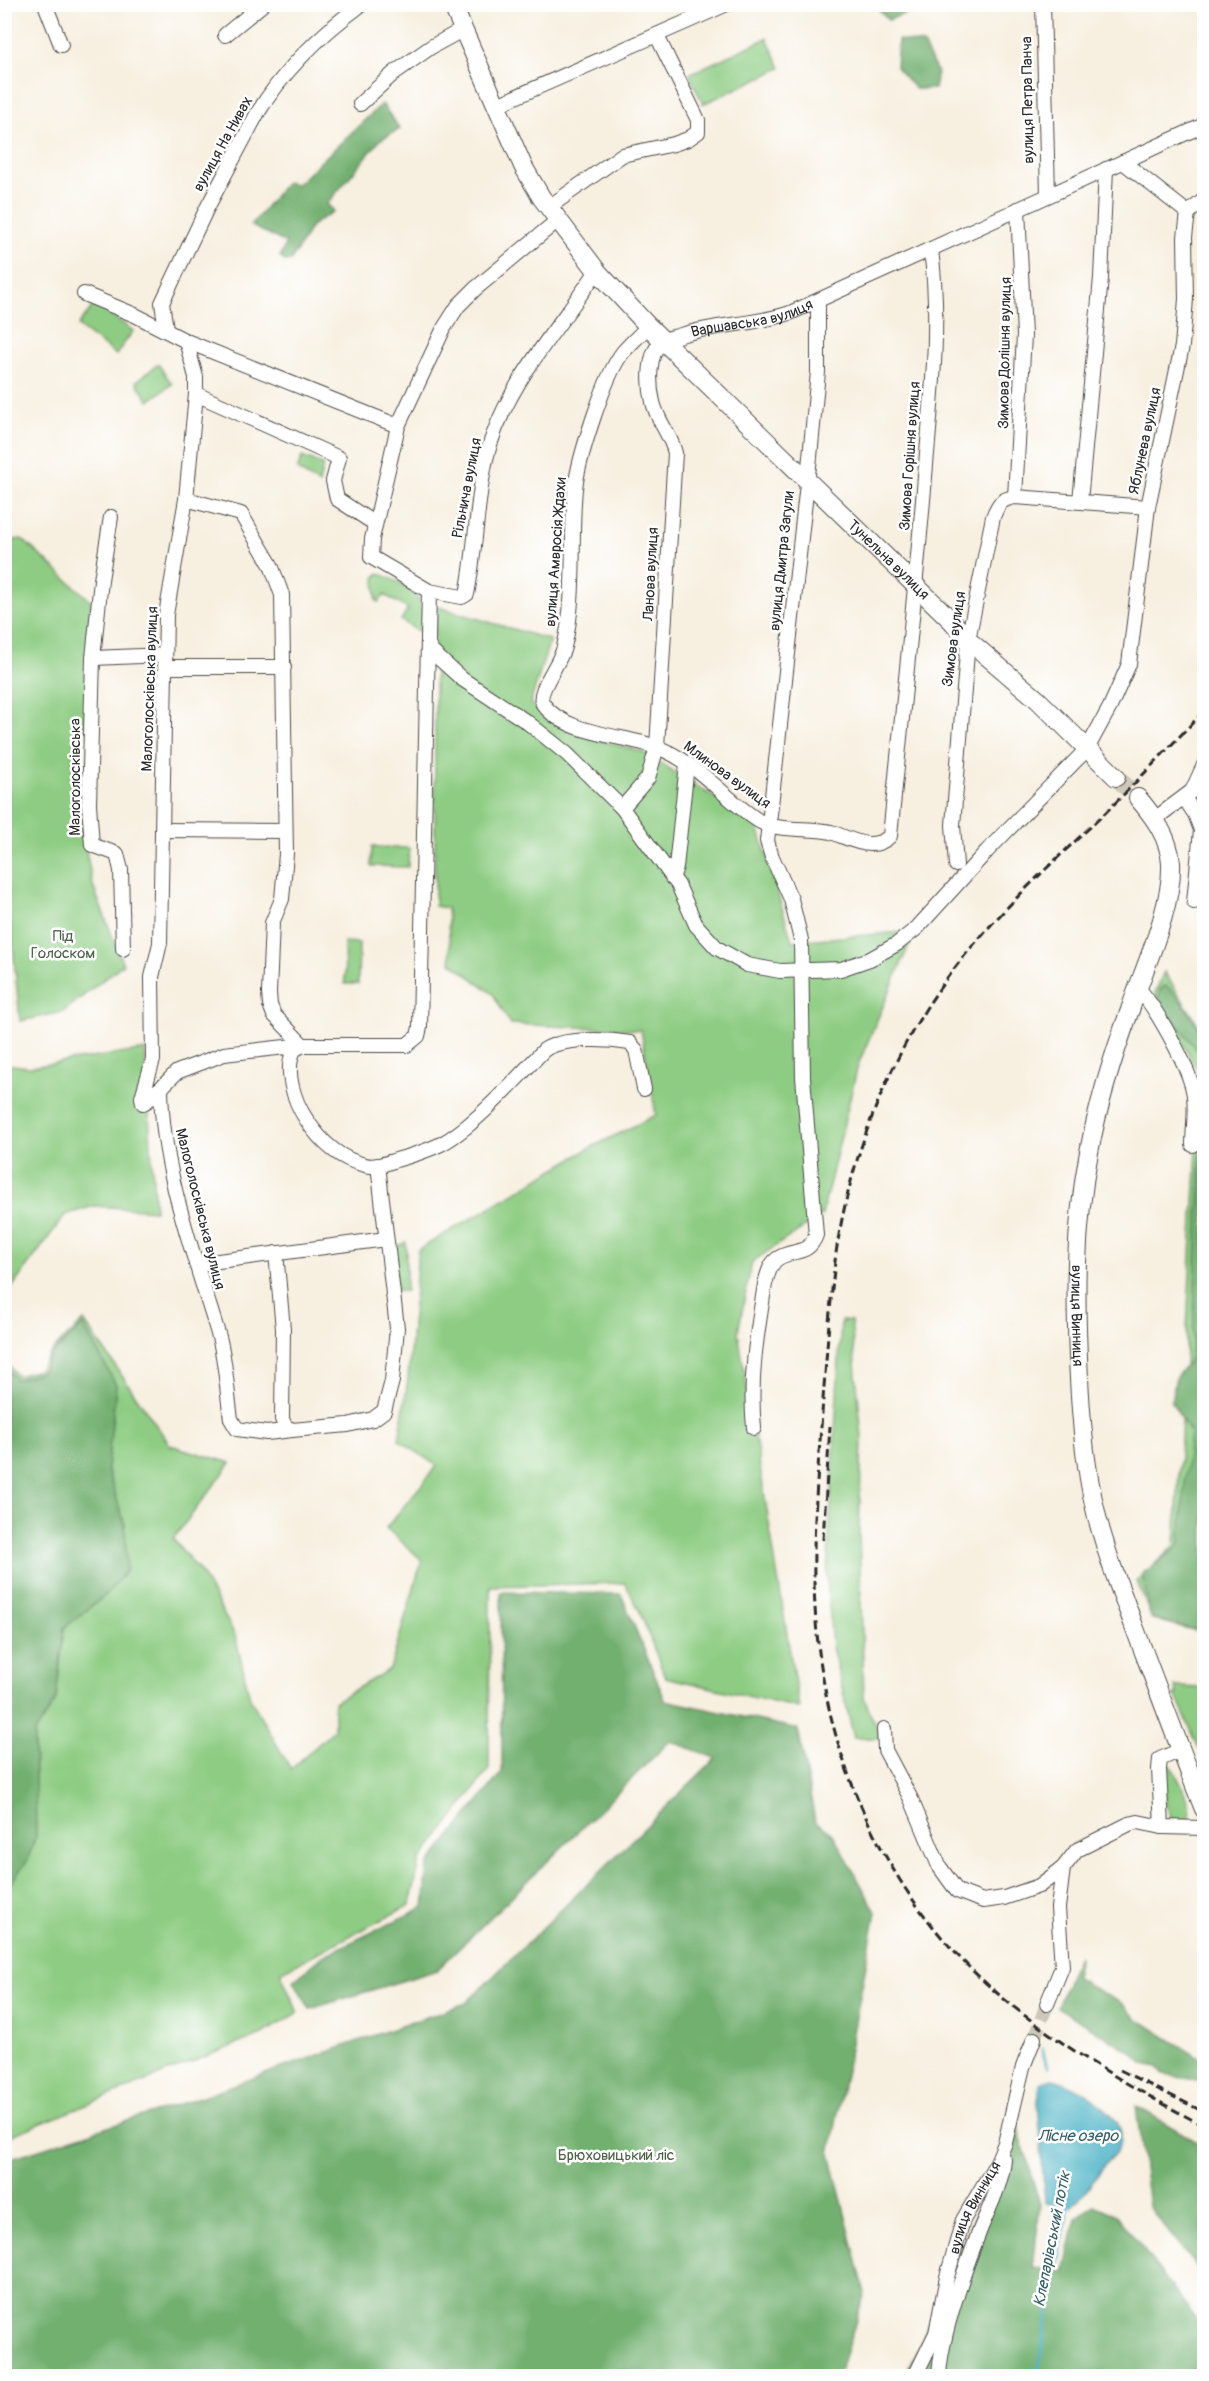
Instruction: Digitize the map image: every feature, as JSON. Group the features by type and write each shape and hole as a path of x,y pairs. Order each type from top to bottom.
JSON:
{"main road":[{"path":"452,4 523,166 553,213 597,271 663,340"},
{"name":"Тунельна вулиця","path":"663,340 915,585 968,640 1038,700 1116,777"},
{"path":"1138,798 1156,818"},
{"name":"вулиця Винниця","path":"1156,818 1168,848 1171,862 1170,881 1161,921 1109,1074 1090,1149 1081,1199 1076,1252 1076,1325 1088,1475 1103,1540 1204,1809"}],"street":[{"path":"45,4 61,45"},
{"path":"225,35 263,4"},
{"name":"вулиця На Нивах","path":"166,329 162,303 207,207 265,100 302,57 339,21 362,4"},
{"path":"495,106 727,4"},
{"name":"вулиця Петра Панча","path":"1043,4 1048,195"},
{"path":"360,104 394,73 431,47 462,30"},
{"path":"161,1089 177,1072 224,1054 303,1045 403,1045 410,1044 418,1036 429,591 371,557 375,524 398,426 444,328 458,306 553,213 622,155 674,144 698,132 698,120 657,36"},
{"name":"Варшавська вулиця","path":"663,340 702,329 777,318 1204,125"},
{"path":"1123,162 1188,213 1204,200"},
{"path":"1080,501 1101,278 1106,169"},
{"name":"Зимова Долішня вулиця","path":"1015,497 1022,411 1024,335 1023,265 1018,209"},
{"name":"Яблунева вулиця","path":"428,645 432,652 462,679 527,722 574,760 622,808 672,878 696,925 717,948 757,968 780,971 841,969 870,959 897,944 917,928 987,851 1087,749 1110,707 1129,664 1148,507 1182,346 1186,299 1185,237 1188,213"},
{"name":"Зимова Горішня вулиця","path":"884,842 890,836 930,413 936,306 932,249"},
{"name":"Рільнича вулиця","path":"429,591 462,597 467,594 486,458 495,431 507,405 540,351 597,271"},
{"path":"84,294 166,329 186,341 398,426"},
{"name":"вулиця Дмитра Загули","path":"768,824 818,372 818,301"},
{"name":"вулиця Амвросія Ждахи","path":"527,722 564,648 572,590 575,488 591,427 619,359 648,326"},
{"name":"Ланова вулиця","path":"622,808 648,778 657,747 675,453 670,437 652,401 651,367 654,352 663,340"},
{"name":"Малоголосківська вулиця","path":"186,341 196,377 196,394 186,499 166,615 160,943 152,977 153,1060 142,1097 143,1103 150,1101 157,1090 161,1089 161,1120 167,1150 196,1264 219,1340 231,1419 237,1429 252,1432 348,1425 373,1419 384,1411 392,1381 397,1328 378,1165"},
{"path":"196,394 339,458 333,481 337,500 375,524"},
{"path":"1015,497 1148,507"},
{"name":"Зимова вулиця","path":"956,865 953,825 968,640 993,517 998,503 1015,497"},
{"path":"186,499 241,514 264,552 282,595 285,831 282,898 271,929 269,999 274,1015 303,1045"},
{"name":"Малоголосківська","path":"111,518 101,580 93,658 89,804 92,845 117,854 122,870 123,949"},
{"path":"93,658 284,667"},
{"name":"Млинова вулиця","path":"540,697 543,704 560,718 587,731 657,747 687,764 754,817 768,824 830,832 866,844 884,842"},
{"path":"672,878 676,867 687,764"},
{"path":"1156,818 1192,791 1204,765"},
{"path":"1185,798 1201,830 1194,902"},
{"path":"754,1428 751,1398 752,1370 768,1272 777,1259 806,1249 813,1243 816,1235 803,1077 800,928 791,899 769,848 768,824"},
{"path":"162,830 285,831"},
{"path":"1138,988 1151,1003 1184,1066 1193,1091 1193,1145"},
{"path":"303,1045 294,1050 290,1066 298,1108 325,1144 342,1156 367,1166 407,1157 441,1144 471,1122 544,1050 553,1044 566,1041 630,1043 636,1050 644,1089"},
{"path":"196,1264 386,1239"},
{"path":"276,1253 283,1329 282,1419 285,1426 292,1430"},
{"path":"884,1729 885,1750 911,1798 939,1866 957,1890 983,1901 1004,1898 1039,1886 1063,1868 1077,1850 1129,1824 1138,1822 1162,1827 1204,1828"},
{"path":"1162,1827 1160,1759 1181,1750"},
{"path":"1047,2004 1062,1967 1058,1908 1063,1868"},
{"name":"вулиця Винниця","path":"915,2376 936,2333 947,2277 963,2220 997,2162 1005,2143 1023,2067 1034,2039"},
{"path":"939,2376 946,2338 964,2271 997,2184 1003,2164 1005,2143"}],"green space":[{"path":"875,5 922,5 888,20"},
{"path":"767,38 781,68 703,104 689,74"},
{"path":"898,40 923,44 937,72 934,89 915,89 896,67"},
{"path":"382,104 400,129 381,139 327,204 334,211 312,225 291,261 285,261 280,257 286,243 250,225 286,182 297,184"},
{"path":"95,303 133,331 116,355 78,326"},
{"path":"158,364 172,384 149,401 136,382"},
{"path":"302,457 323,465 319,484 297,470"},
{"name":"Під Голоском","path":"22,539 91,601 85,727 75,728 72,780 93,886 123,964 63,1012 20,1021 11,926 5,913 4,541"},
{"path":"379,573 409,588 414,594 421,608 425,632 416,630 401,620 408,609 385,595 378,602 376,600 375,578"},
{"path":"435,606 550,640 530,704 574,733 643,752 757,824 792,941 915,931 858,1065 822,1215 752,1262 738,1332 799,1708 665,1677 639,1610 625,1583 490,1586 489,1769 420,1861 410,1905 280,1972 298,2013 262,2034 5,2138 4,1891 27,1861 36,1836 34,1734 56,1700 64,1628 108,1593 125,1525 107,1469 116,1385 83,1325 51,1355 42,1372 16,1380 5,1367 5,1361 17,1376 39,1370 51,1352 84,1321 170,1445 231,1463 173,1539 201,1573 235,1635 250,1698 291,1769 334,1730 334,1702 390,1669 422,1560 386,1528 437,1466 399,1440 408,1378 418,1250 590,1148 656,1115 641,1030 510,1024 493,994 451,962 447,908 435,906"},
{"path":"372,847 409,848 408,867 371,866"},
{"path":"344,942 359,943 358,984 345,984"},
{"path":"1164,972 1204,1033 1204,1633 1152,1619 1137,1581 1175,1545 1201,1075 1154,995"},
{"path":"1166,986 1183,1004 1197,1027 1204,1042 1198,1051 1165,1009 1159,997 1160,989"},
{"path":"145,1050 155,1210 94,1206 65,1215 5,1297 5,1064 29,1067"},
{"path":"1204,1066 1204,1632 1151,1618 1142,1574 1179,1546 1190,1432 1171,1401 1176,1377 1190,1360 1193,1341"},
{"path":"406,1242 406,1291 397,1291 393,1249"},
{"path":"841,1321 851,1321 862,1437 859,1532 864,1697 880,1738 854,1738 832,1647 827,1577"},
{"path":"83,1325 116,1385 107,1469 125,1525 127,1570 108,1593 64,1628 56,1700 34,1734 36,1836 27,1861 5,1891 5,1367 16,1380 42,1372 51,1355"},
{"name":"Брюховицький ліс","path":"501,1592 621,1594 665,1700 798,1729 815,1821 833,1834 876,1912 830,2154 865,2293 838,2376 625,2376 625,2369 608,2376 5,2376 5,2160 174,2106 466,2003 716,1758 670,1741 437,1970 310,2009 294,1981 323,1956 424,1907 428,1865 502,1772"},
{"path":"1175,1687 1204,1688 1204,1760 1175,1694 1178,1694"},
{"path":"1166,1761 1175,1772 1183,1789 1189,1807 1189,1820 1176,1822 1168,1809 1165,1794"},
{"path":"1078,1956 1076,1978 1123,2004 1135,2017 1204,2061 1204,2081 1163,2075 1158,2067 1144,2064 1131,2052 1057,2007"},
{"path":"1136,2106 1204,2146 1204,2277 1149,2207"},
{"path":"1016,2121 1040,2205 1033,2268 1064,2272 1076,2218 1094,2205 1117,2215 1204,2329 1204,2376 906,2376"}],"water":[{"name":"Лісне озеро","path":"1052,2079 1070,2085 1092,2098 1114,2118 1120,2130 1120,2144 1116,2152 1072,2206 1045,2203 1038,2102 1040,2083"}],"waterway":[{"name":"Клепарівський потік","path":"1042,2048 1047,2067"},
{"name":"Клепарівський потік","path":"1037,2376 1069,2204"}],"tunnel":[{"path":"1116,777 1138,798"},
{"path":"1034,2039 1047,2004"}],"railway":[{"path":"1204,711 1102,816 1027,887 980,937 938,991 919,1020 877,1103 856,1162 836,1253 815,1510 814,1566 816,1622 822,1673 833,1724 848,1773 868,1821 892,1867 920,1910 952,1950 1014,2007 1092,2062 1204,2126"},
{"path":"823,1540 830,1426"},
{"path":"1120,2070 1204,2112"}]}
